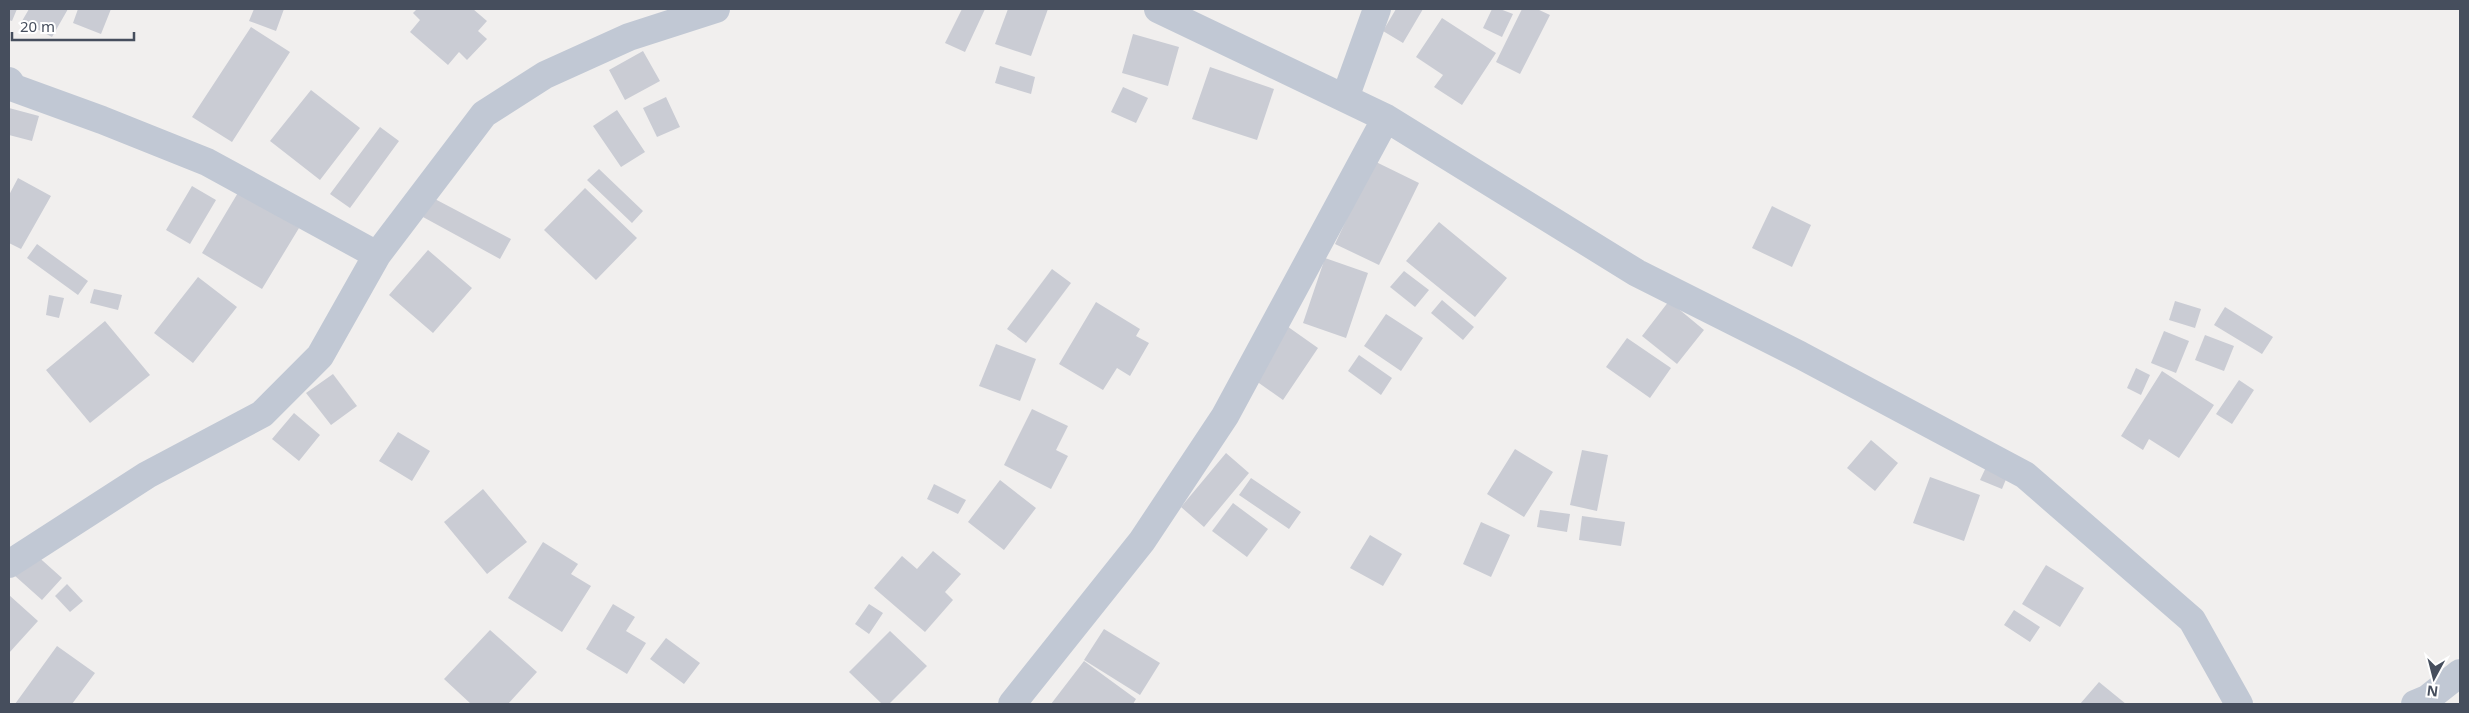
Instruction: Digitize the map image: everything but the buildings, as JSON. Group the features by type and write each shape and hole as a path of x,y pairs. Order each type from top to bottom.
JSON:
{"street":[{"path":"9,564 147,475 262,414 320,356 377,256 484,114 545,74 629,37 716,9"},
{"path":"1158,9 1386,118 1637,273 1800,355 2025,475 2192,620 2239,704"},
{"path":"1345,98 1377,9"},
{"path":"9,81 14,88 102,120 207,162 377,256"},
{"path":"1012,704 1142,542 1225,416 1386,118"},
{"path":"2415,704 2428,699 2460,673"}]}
